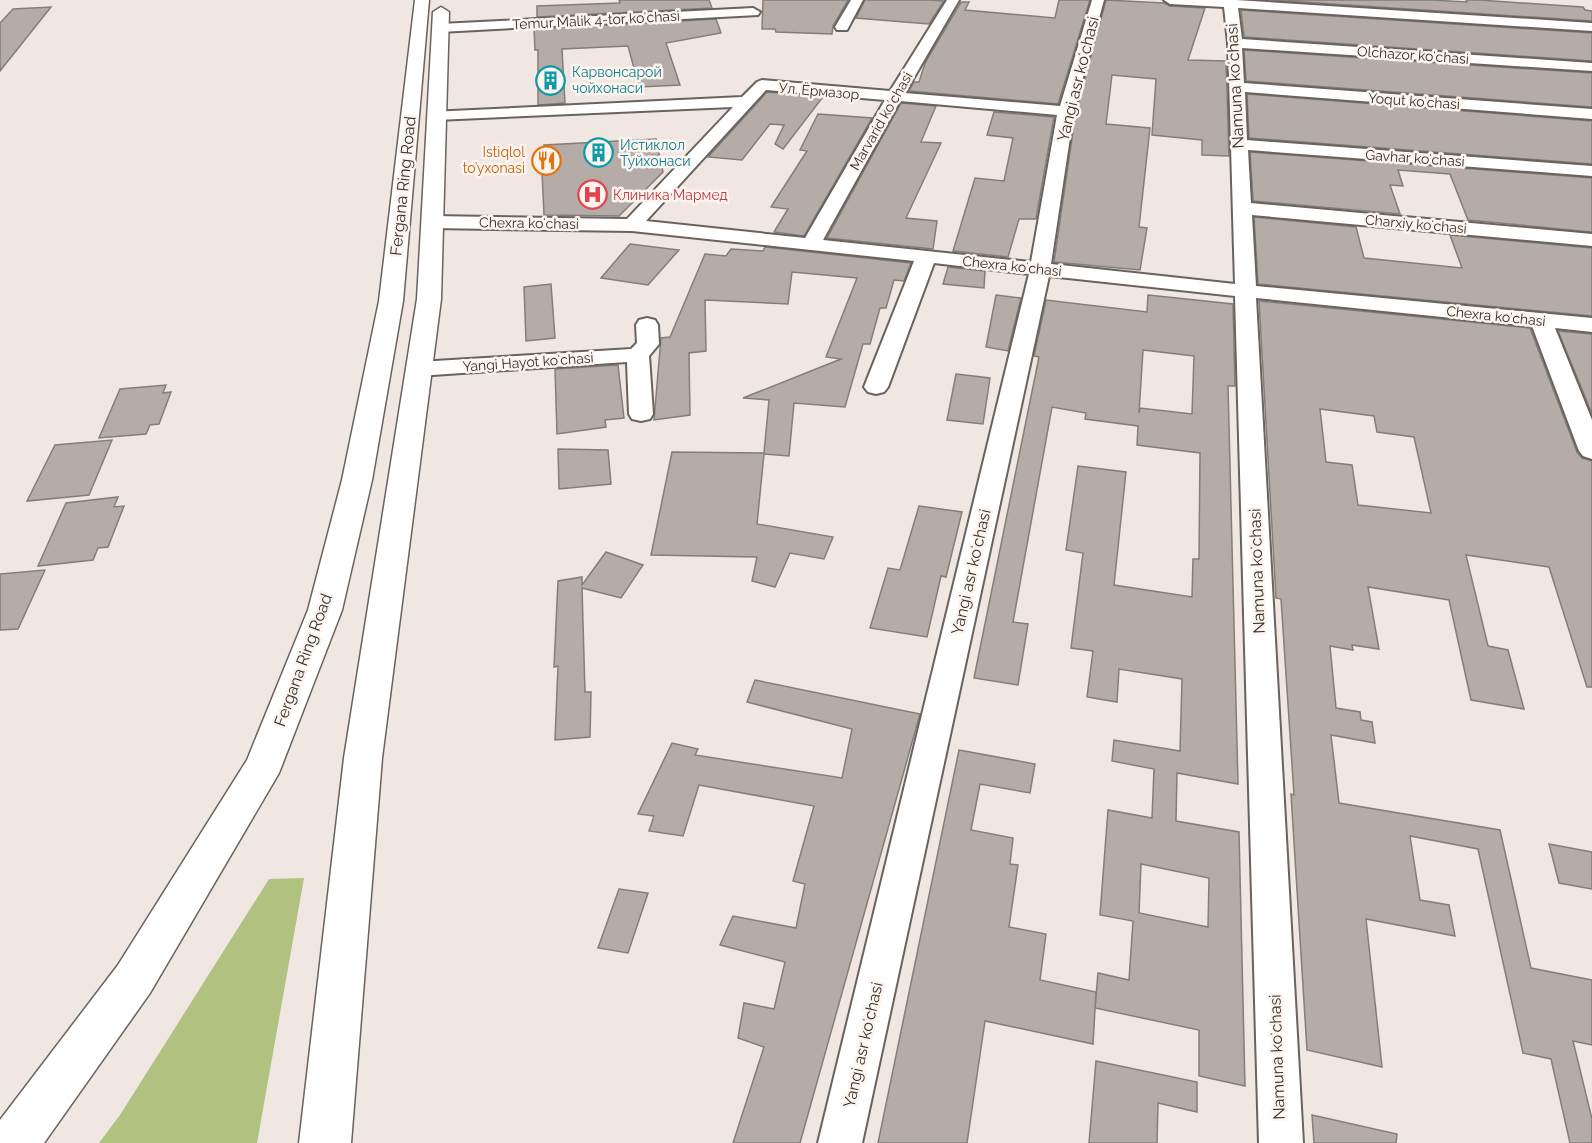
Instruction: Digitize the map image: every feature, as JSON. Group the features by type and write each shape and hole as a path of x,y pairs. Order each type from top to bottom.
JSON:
{"highway":[{"name":"Fergana Ring Road","path":"14,1143 134,979 265,763 325,610 357,480 391,301 422,0"},
{"name":"Fergana Ring Road","path":"325,1143 363,758 429,299 441,14"}],"street":[{"path":"842,27 857,0"},
{"name":"Marvarid koʻchasi","path":"811,244 953,0"},
{"name":"Yangi asr koʻchasi","path":"840,1143 1040,269 1066,111 1098,0"},
{"path":"1170,0 1230,2 1592,27"},
{"name":"Namuna koʻchasi","path":"1230,2 1235,43 1281,1143"},
{"name":"Temur Malik 4-tor koʻchasi","path":"441,14 753,12"},
{"name":"Olchazor koʻchasi","path":"1235,43 1592,67"},
{"name":"Ул. Ёрмазор","path":"632,225 762,86 1066,111"},
{"name":"Yoqut koʻchasi","path":"1236,87 1592,114"},
{"path":"436,115 746,102"},
{"name":"Gavhar koʻchasi","path":"1238,144 1592,171"},
{"name":"Charxiy koʻchasi","path":"1241,208 1592,240"},
{"name":"Chexra koʻchasi","path":"432,222 632,225 1245,291 1592,325"},
{"path":"876,387 926,257"},
{"path":"1541,320 1592,451"},
{"path":"641,414 638,355 648,344 647,325"},
{"name":"Yangi Hayot koʻchasi","path":"418,369 638,355"}],"green space":[{"path":"304,878 257,1143 99,1143 120,1115 269,879"}],"building":[{"path":"619,0 709,0 712,8 537,17 537,6 620,3"},
{"path":"763,0 848,0 833,26 832,34 776,32 775,29 762,29"},
{"path":"865,0 944,1 929,24 856,18"},
{"path":"1059,0 1090,0 1058,104 909,91 914,82 919,82 925,63 961,2 969,2 965,10 1055,18"},
{"path":"1106,0 1205,8 1188,60 1226,61 1229,156 1202,155 1202,140 1152,135 1156,79 1112,75 1106,124 1150,128 1139,227 1147,228 1140,270 1054,262 1076,111"},
{"path":"1271,0 1467,2 1466,0 1479,0 1583,7 1585,10 1592,11 1592,21"},
{"path":"51,7 0,71 0,23 13,9"},
{"path":"1241,10 1592,33 1592,61 1244,37"},
{"path":"716,19 721,33 666,43 680,85 639,87 628,46 562,49 565,103 538,105 538,50 535,50 534,29"},
{"path":"1244,50 1592,73 1592,107 1246,81"},
{"path":"767,92 823,97 783,149 775,144 784,125 770,124 742,160 708,157"},
{"path":"1247,94 1592,121 1592,164 1249,138"},
{"path":"901,103 936,106 921,142 941,143 906,218 937,221 933,249 827,238"},
{"path":"994,112 1054,117 1036,219 1019,219 1008,257 953,251 975,178 1004,181 1013,138 987,135"},
{"path":"818,114 872,118 804,236 774,232 788,209 771,207 807,151 800,150"},
{"path":"656,139 663,172 619,216 544,215 541,150 545,149 544,145"},
{"path":"1250,152 1592,178 1592,232 1468,220 1450,174 1398,170 1403,186 1390,185 1400,214 1253,201"},
{"path":"1254,217 1356,227 1364,258 1462,268 1450,235 1592,248 1592,316 1258,284"},
{"path":"630,244 679,250 648,285 601,278"},
{"path":"765,247 911,263 904,281 894,280 886,308 880,308 870,344 863,344 845,407 794,403 789,456 764,454 757,524 833,537 824,559 790,553 775,587 752,581 757,557 651,555 672,452 764,453 769,400 743,398 841,359 826,357 857,278 792,272 788,304 705,300 706,351 689,353 690,415 654,420 661,338 670,337 705,254 726,256 731,249 763,251"},
{"path":"948,267 985,271 984,288 943,284"},
{"path":"551,284 555,338 526,341 524,287"},
{"path":"996,295 1021,298 1008,351 986,347"},
{"path":"1148,295 1233,304 1235,386 1228,386 1238,784 1177,773 1176,821 1239,832 1245,1086 1199,1076 1199,1030 1095,1008 1098,973 1129,980 1133,921 1100,915 1108,810 1152,818 1154,769 1112,761 1114,740 1180,751 1182,679 1119,669 1117,702 1087,697 1093,651 1071,648 1083,553 1066,550 1078,466 1126,472 1114,585 1192,597 1193,559 1199,559 1200,453 1137,445 1138,426 1085,419 1086,413 1052,407 1013,622 1028,624 1018,685 974,678 1039,357 1034,356 1046,300 1147,312","holes":["1143,350 1194,356 1192,414 1140,408 1139,413","1141,864 1209,878 1208,927 1139,913"]},
{"path":"1259,301 1530,328 1577,452 1582,458 1592,461 1592,687 1587,687 1549,567 1466,555 1488,646 1508,650 1524,709 1471,700 1449,600 1368,587 1379,649 1352,645 1353,650 1330,646 1336,708 1360,712 1361,720 1372,722 1375,743 1331,735 1339,803 1500,830 1531,968 1592,980 1592,1045 1573,1041 1592,1119 1592,1143 1570,1143 1551,1059 1523,1053 1478,849 1410,836 1420,900 1449,905 1455,936 1366,919 1382,1067 1307,1050 1281,599 1276,598","holes":["1320,409 1374,416 1377,432 1414,437 1431,513 1358,505 1352,465 1326,462"]},
{"path":"1558,331 1592,334 1592,414"},
{"path":"618,365 624,418 605,420 606,427 557,434 555,369"},
{"path":"956,374 990,378 983,424 947,420"},
{"path":"166,385 163,393 171,392 159,424 150,425 146,434 99,438 120,389"},
{"path":"112,440 89,495 27,501 55,445"},
{"path":"558,449 608,450 611,484 559,489"},
{"path":"118,497 114,507 124,506 108,547 98,548 93,560 38,566 66,503"},
{"path":"919,506 962,512 946,577 941,576 927,637 870,628 888,568 900,570"},
{"path":"606,552 643,565 621,598 582,588 585,692 591,692 590,737 555,740 558,666 554,667 558,581 582,577 582,585"},
{"path":"45,570 18,629 0,630 0,574"},
{"path":"755,680 920,714 800,1143 733,1143 764,1047 738,1038 744,1003 774,1009 785,962 720,945 733,916 796,928 805,884 793,881 814,806 699,785 683,836 649,831 654,816 638,814 672,743 698,749 695,755 842,778 852,729 747,702"},
{"path":"959,750 1035,764 1030,793 980,784 971,830 1013,838 1010,864 1018,865 1009,927 1046,934 1040,980 1096,992 1093,1044 985,1021 967,1143 878,1143"},
{"path":"1549,844 1592,852 1592,889 1559,883"},
{"path":"619,889 648,893 628,953 598,948"},
{"path":"1096,1061 1197,1082 1197,1112 1158,1103 1157,1143 1089,1143"},
{"path":"1312,1115 1397,1134 1396,1143 1314,1143"}],"place":[{"name":"Карвонсарой чойхонаси","path":"551,80"},
{"name":"Истиклол Туйхонаси","path":"599,153"},
{"name":"Istiqlol to’yxonasi","path":"546,160"},
{"name":"Клиника Мармед","path":"592,195"}]}
